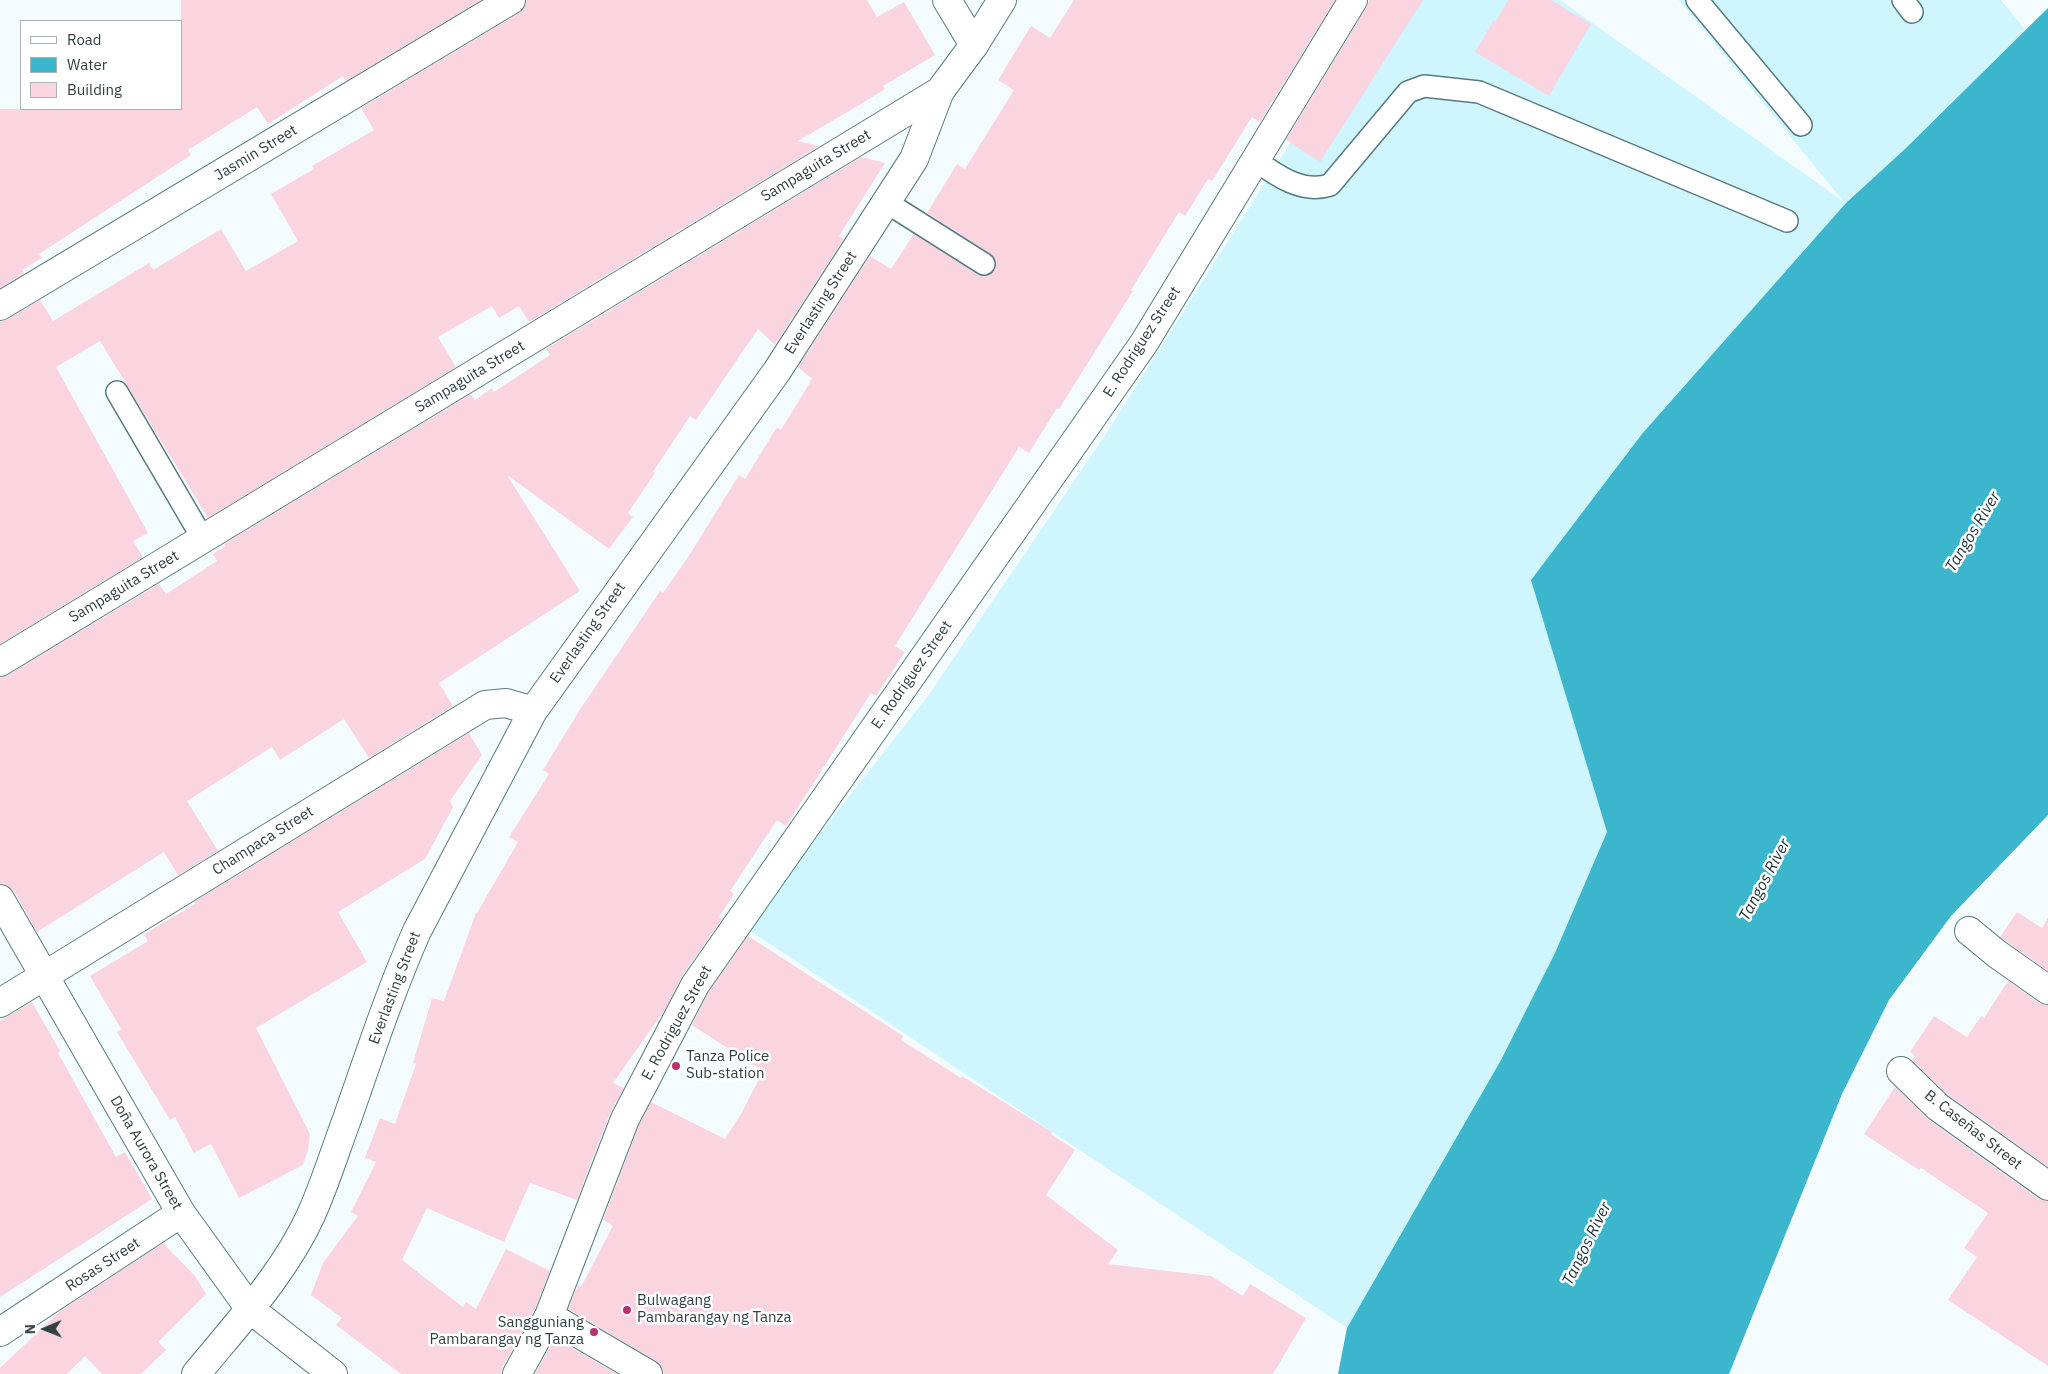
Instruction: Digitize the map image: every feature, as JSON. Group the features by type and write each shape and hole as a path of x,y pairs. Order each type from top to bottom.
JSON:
{"street":[{"name":"Jasmin Street","path":"0,306 511,0"},
{"path":"947,0 974,45"},
{"name":"Everlasting Street","path":"196,1374 250,1309 284,1261 310,1216 402,965 417,931 533,711 777,371 914,159 940,91 974,45 1002,0"},
{"name":"E. Rodriguez Street","path":"517,1374 549,1316 625,1119 695,985 1144,343 1353,0"},
{"name":"Sampaguita Street","path":"0,662 940,91"},
{"name":"Champaca Street","path":"0,1003 485,705 506,703 533,711"},
{"name":"Doña Aurora Street","path":"0,899 181,1214 250,1309 333,1374"},
{"path":"1969,931 1997,954 2048,990"},
{"name":"B. Caseñas Street","path":"1901,1071 1938,1107 2048,1186"},
{"name":"Rosas Street","path":"0,1332 181,1214"},
{"path":"549,1316 648,1374"}],"lane":[{"path":"1697,0 1801,125"},
{"path":"1255,160 1270,171 1300,186 1317,189 1330,185 1408,92 1424,86 1443,87 1479,92 1787,221"},
{"path":"886,202 984,264"},
{"path":"117,392 203,539"}],"shaded area":[{"path":"1381,0 1560,0 1844,202 1679,0 2001,0 2026,31 1906,148 1846,203 1531,580 1607,832 1555,953 1501,1060 1347,1328 746,928 928,696 1104,437"}],"water":[{"name":"Tangos River","path":"2048,8 2048,815 1951,916 1889,1000 1842,1094 1729,1374 1338,1374 1347,1328 1501,1060 1555,953 1607,832 1531,580 1642,434 1846,203 1906,148"}],"building":[{"path":"181,0 481,0 346,81 343,76 268,124 257,107 188,150 191,155 39,254 42,258 22,270 24,273 0,288 0,109 182,110"},
{"path":"527,0 867,0 877,17 904,2 935,55 883,86 885,89 798,141 819,146 529,322 519,306 499,318 492,306 438,337 456,367 208,518 100,341 56,367 148,533 133,541 143,557 0,644 0,322 40,300 53,321 149,263 153,270 221,229 246,271 298,241 271,194 314,169 312,166 374,130 361,108 519,13 524,8"},
{"path":"1074,0 1335,0 1260,122 1252,117 1212,181 1208,179 1185,216 1179,212 1131,290 1133,291 1029,453 1019,447 895,646 905,652 876,696 871,693 786,826 777,820 730,891 734,894 719,917 722,919 682,976 666,1008 613,1083 624,1088 610,1113 577,1200 530,1183 504,1242 427,1208 402,1260 463,1307 466,1302 476,1309 506,1249 550,1271 535,1309 503,1366 501,1374 401,1374 336,1325 342,1318 311,1295 323,1263 358,1216 351,1212 376,1162 365,1158 380,1118 395,1124 416,1064 413,1063 432,998 444,1001 476,913 518,842 509,837 549,774 543,770 581,708 660,591 663,593 690,554 739,475 745,479 777,427 781,430 812,379 798,367 870,256 891,269 914,234 978,275 984,276 994,271 996,264 991,254 927,213 957,164 965,169 1014,90 998,80 1031,26 1050,38"},
{"path":"1369,0 1423,0 1320,162 1286,140"},
{"path":"1508,0 1551,0 1591,24 1549,96 1475,52"},
{"path":"861,157 885,163 839,236 844,239 775,345 758,329 696,420 690,416 628,513 633,517 609,549 507,475 580,591 439,683 453,706 369,758 344,719 280,760 272,747 187,801 218,851 178,875 164,852 37,932 14,891 7,885 0,883 0,678 159,584 166,594 217,561 213,554 225,546 224,544 471,394 475,400 492,388 494,392 550,355 546,349"},
{"path":"469,733 482,755 450,801 453,807 425,859 338,912 367,962 256,1028 310,1134 308,1150 303,1165 239,1198 211,1144 194,1153 175,1117 170,1120 117,1032 121,1029 90,976 148,941 144,934"},
{"path":"2017,912 2042,928 2048,918 2048,971 2000,937"},
{"path":"748,936 903,1036 901,1040 1052,1132 1051,1134 1075,1150 1046,1195 1118,1250 1108,1264 1211,1276 1243,1296 1250,1284 1306,1318 1273,1374 664,1374 661,1366 656,1361 568,1309 578,1285 581,1287 613,1226 603,1220 639,1125 651,1102 725,1139 741,1114 763,1071 692,1025 708,993"},
{"path":"2008,981 2039,1003 2048,1005 2048,1167 1948,1095 1912,1060 1915,1056 1910,1052 1934,1016 1967,1037 1981,1016 1984,1018"},
{"path":"32,1002 116,1157 125,1152 152,1199 0,1297 0,1021"},
{"path":"1895,1087 1929,1120 2039,1199 2048,1201 2048,1366 1948,1300 1977,1257 1964,1248 1988,1213 1921,1168 1919,1170 1864,1134"},
{"path":"163,1243 195,1276 206,1294 158,1342 166,1350 141,1374 102,1374 85,1356 67,1374 0,1374 0,1368 60,1311"},
{"path":"555,1338 617,1374 535,1374"}],"place":[{"name":"Tanza Police Sub-station","path":"676,1066"},
{"name":"Bulwagang Pambarangay ng Tanza","path":"627,1310"},
{"name":"Sangguniang Pambarangay ng Tanza","path":"594,1332"}]}
